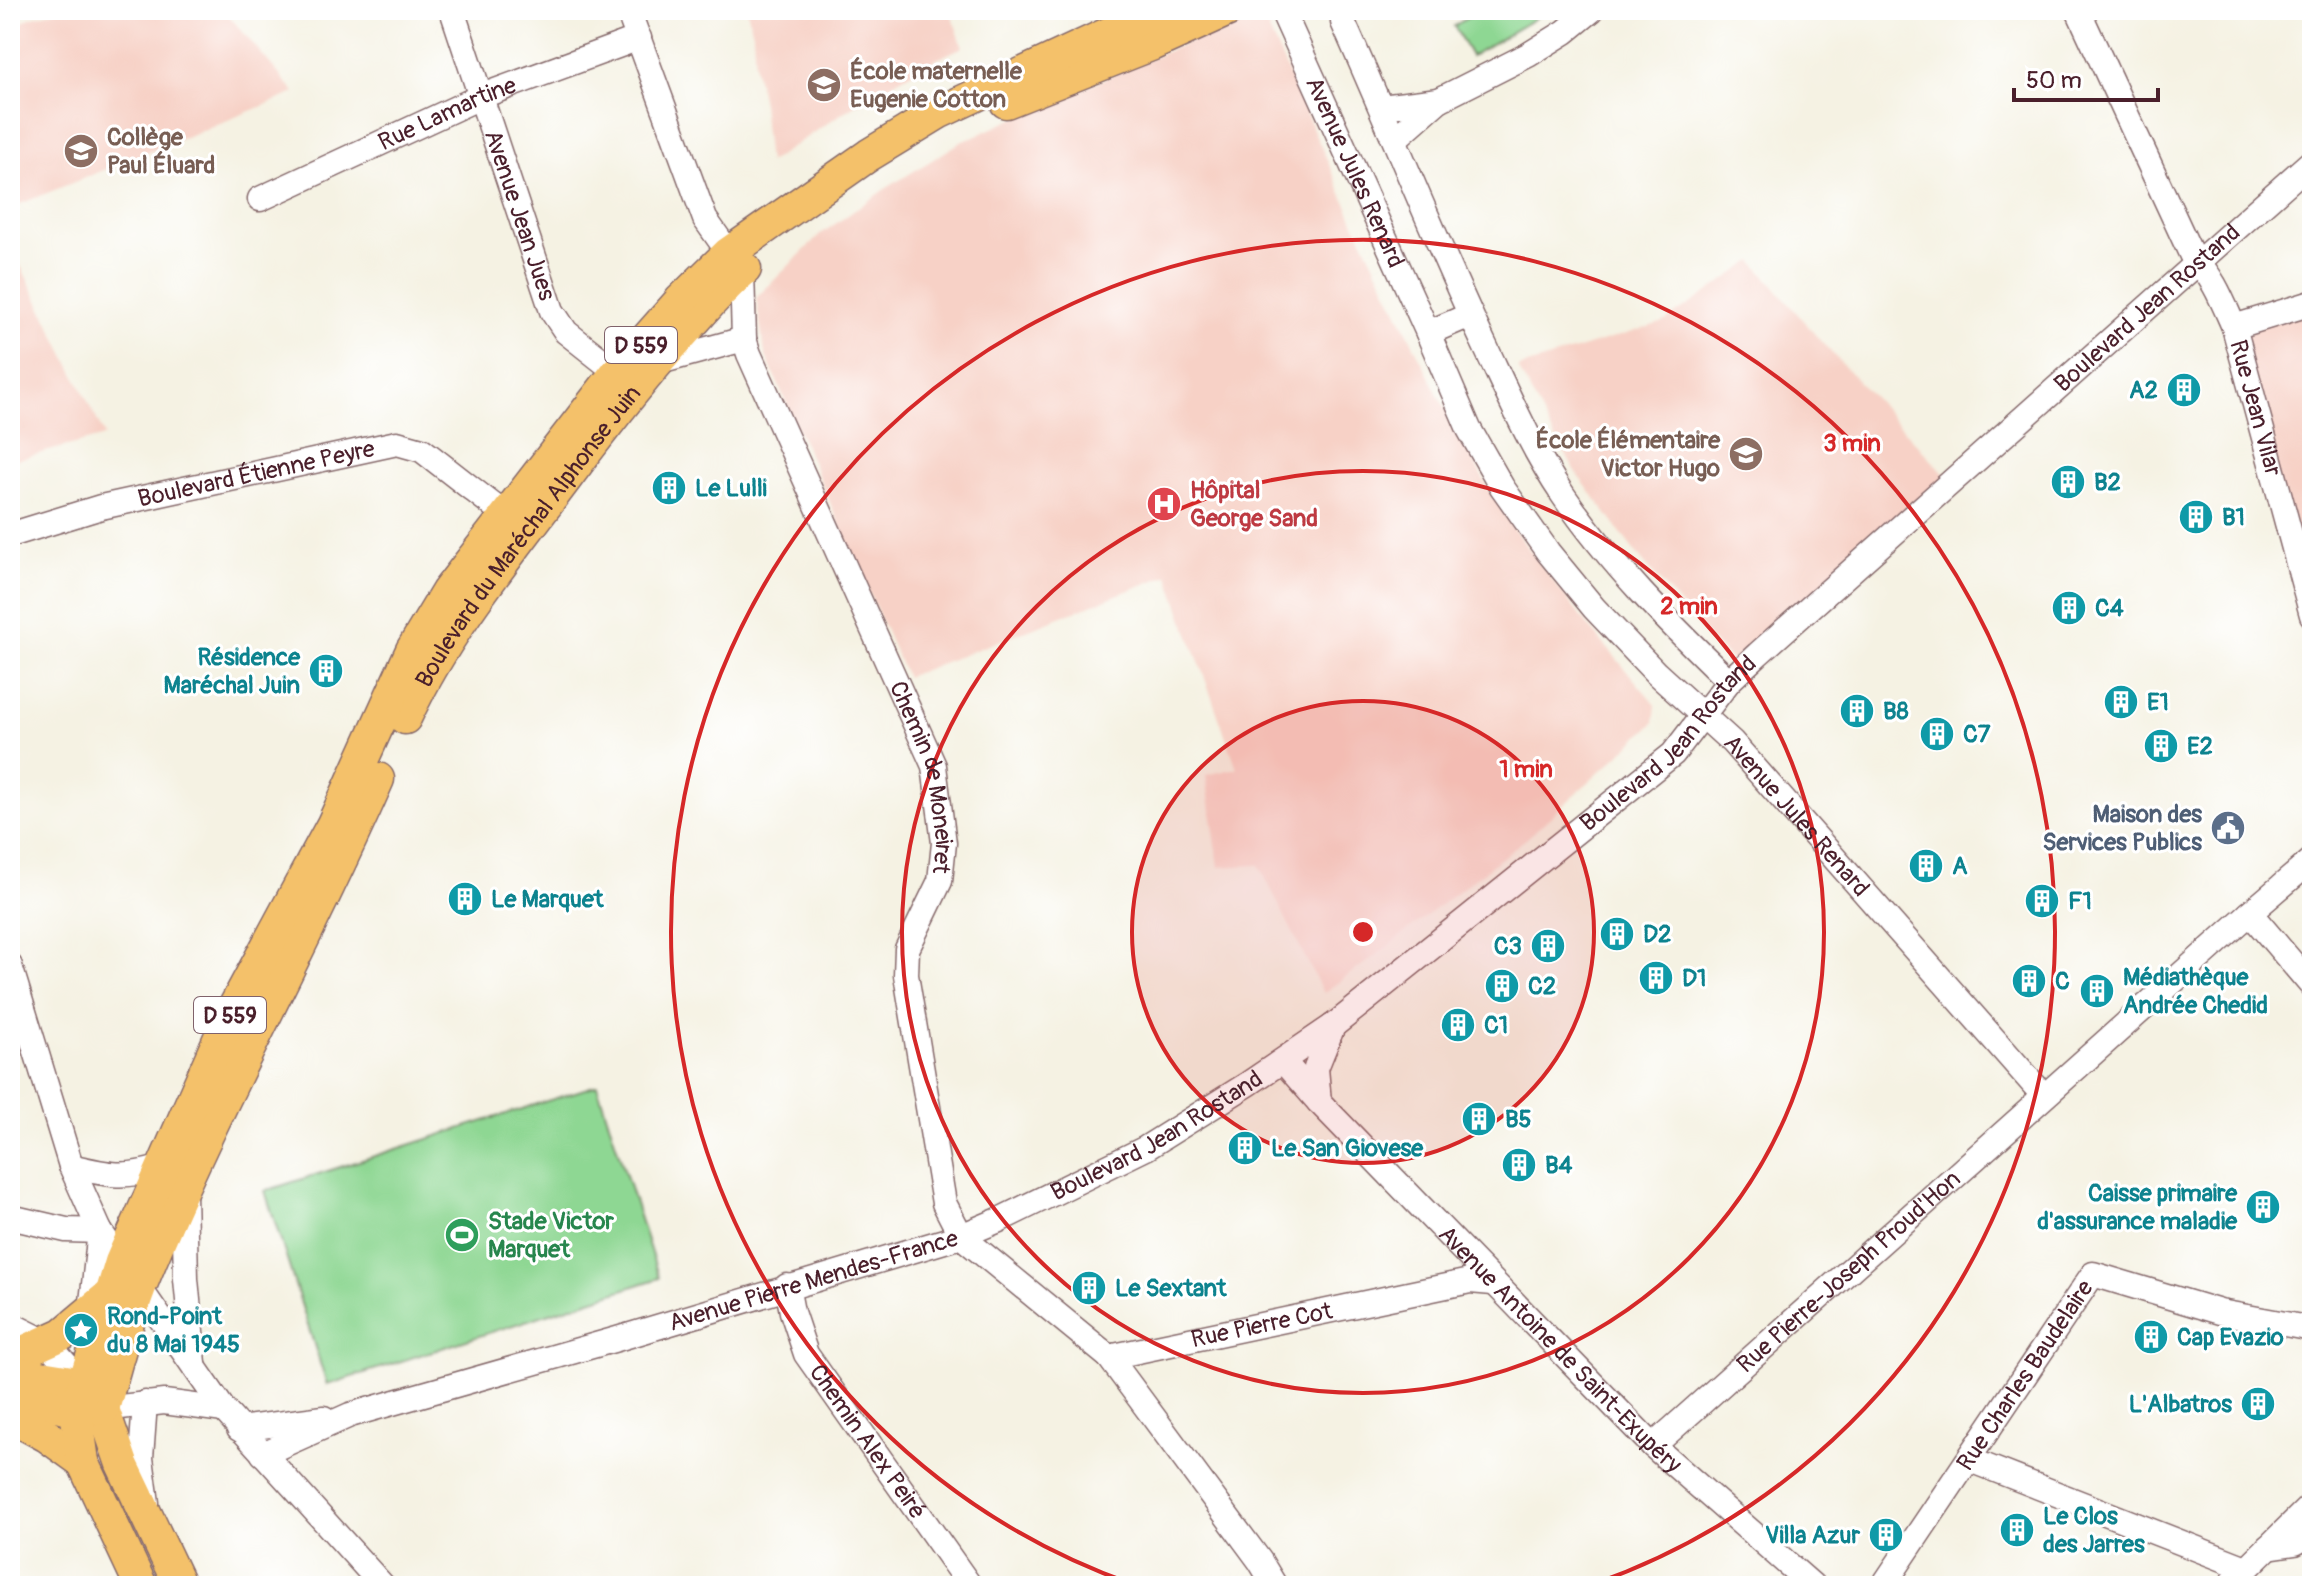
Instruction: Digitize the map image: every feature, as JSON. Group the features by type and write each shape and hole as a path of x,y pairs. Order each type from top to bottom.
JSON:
{"main road":[{"name":"Boulevard du Maréchal Alphonse Juin","path":"114,1298 121,1262 253,1039 342,860 422,681 515,523 626,380 680,301 736,262 820,214 949,131 1168,18 1228,10"},
{"name":"Boulevard du Maréchal Alphonse Juin","path":"626,380 656,363 736,262"},
{"name":"Boulevard du Maréchal Alphonse Juin","path":"114,1298 173,1176"},
{"path":"10,1358 63,1334 114,1298"},
{"name":"D 559","path":"114,1298 87,1401 83,1462 141,1586"},
{"path":"10,1372 87,1401 122,1464 180,1586"},
{"path":"10,1397 87,1401"},
{"path":"10,1416 47,1436 83,1462"}],"street":[{"name":"Avenue Jean Jues","path":"452,10 552,311 566,332 626,380"},
{"path":"628,10 705,219 736,262"},
{"name":"Avenue Jules Renard","path":"1282,10 1469,429 1502,487 1548,552 1594,608 1656,673 1732,742 2044,1096"},
{"path":"1395,139 1439,100 1528,55 1565,32 1592,10"},
{"name":"Rue Jean Vilar","path":"2078,10 2195,259 2213,281 2234,327 2312,615"},
{"name":"Avenue Jules Renard","path":"1342,14 1470,315 1515,409 1562,493 1616,563 1729,681"},
{"name":"Rue Lamartine","path":"260,199 482,96 639,38"},
{"path":"1381,107 1439,100"},
{"name":"Boulevard Jean Rostand","path":"961,1236 1146,1148 1333,1026 1673,754 1729,681 2195,259 2312,161"},
{"name":"Chemin de Moneiret","path":"736,262 744,339 934,766 944,843 940,881 907,949 906,975 944,1203 961,1236"},
{"path":"2234,327 2312,303"},
{"path":"1428,333 1470,315"},
{"path":"656,363 744,339"},
{"name":"Boulevard Étienne Peyre","path":"10,535 101,507 397,443 422,450 515,523"},
{"name":"Rue Pierre-Joseph Proud'Hon","path":"1653,1446 2312,860"},
{"path":"2250,913 2312,986"},
{"path":"10,966 71,1166 100,1231 121,1262"},
{"path":"1319,1102 1316,1068 1333,1026"},
{"name":"Avenue Antoine de Saint-Exupéry","path":"1283,1061 1454,1243 1653,1446 1813,1586"},
{"path":"71,1166 133,1177 173,1176 194,1366"},
{"path":"10,1217 66,1230 100,1231"},
{"path":"100,1231 114,1298 194,1366 231,1419 383,1586"},
{"name":"Avenue Pierre Mendes-France","path":"350,1415 961,1236 1109,1357 1260,1561 1275,1586"},
{"path":"1413,1295 1453,1266 1454,1243"},
{"name":"Rue Charles Baudelaire","path":"1883,1586 2093,1274 2220,1312 2312,1329"},
{"name":"Rue Pierre Cot","path":"1109,1357 1470,1281 1493,1283"},
{"name":"Chemin Alex Peiré","path":"787,1286 806,1354 970,1586"},
{"path":"10,1324 46,1342 87,1401 164,1402 231,1419 350,1415"},
{"path":"145,1403 141,1458 150,1525"},
{"path":"263,1454 350,1415"},
{"path":"1970,1460 2246,1568"},
{"path":"2229,1586 2268,1547 2307,1528"}],"shaded area":[{"name":"Collège Paul Éluard","path":"58,10 224,10 295,93 10,208 10,29 30,18"},
{"name":"École maternelle Eugenie Cotton","path":"747,10 950,10 963,47 924,65 850,108 768,163 753,33"},
{"name":"Hôpital George Sand","path":"1254,13 1264,19 1360,234 1438,395 1485,482 1511,526 1580,616 1656,705 1654,723 1526,839 1323,993 1259,865 1219,867 1206,775 1237,768 1168,575 906,677 765,354 756,298 821,234 885,189 961,142"},
{"path":"10,244 105,436 15,460 10,449"},
{"name":"École Élémentaire Victor Hugo","path":"1753,261 1818,338 1952,482 1741,670 1703,632 1635,552 1580,478 1518,368 1664,322"},
{"path":"2312,303 2312,615 2234,327"}],"green space":[{"path":"1480,10 1535,10 1539,16 1471,56 1454,26"},
{"name":"Stade Victor Marquet","path":"597,1085 659,1278 327,1385 265,1191"}],"place":[{"name":"École maternelle Eugenie Cotton","path":"824,85"},
{"name":"Collège Paul Éluard","path":"81,151"},
{"name":"A2","path":"2184,390"},
{"name":"École Élémentaire Victor Hugo","path":"1746,454"},
{"name":"B2","path":"2068,482"},
{"name":"Le Lulli","path":"669,488"},
{"name":"Hôpital George Sand","path":"1164,504"},
{"name":"B1","path":"2196,517"},
{"name":"C4","path":"2069,608"},
{"name":"Résidence Maréchal Juin","path":"326,671"},
{"name":"E1","path":"2121,702"},
{"name":"B8","path":"1857,711"},
{"name":"C7","path":"1937,734"},
{"name":"E2","path":"2161,746"},
{"name":"Maison des Services Publics","path":"2228,828"},
{"name":"A","path":"1926,866"},
{"name":"Le Marquet","path":"465,899"},
{"name":"F1","path":"2042,901"},
{"name":"D2","path":"1617,934"},
{"name":"C3","path":"1548,946"},
{"name":"D1","path":"1656,978"},
{"name":"C","path":"2029,981"},
{"name":"C2","path":"1502,986"},
{"name":"Médiathèque Andrée Chedid","path":"2097,991"},
{"name":"C1","path":"1458,1025"},
{"name":"B5","path":"1479,1119"},
{"name":"Le San Giovese","path":"1245,1148"},
{"name":"B4","path":"1519,1165"},
{"name":"Caisse primaire d'assurance maladie","path":"2263,1207"},
{"name":"Stade Victor Marquet","path":"462,1235"},
{"name":"Le Sextant","path":"1089,1288"},
{"name":"Rond-Point du 8 Mai 1945","path":"81,1330"},
{"name":"Cap Evazio","path":"2151,1337"},
{"name":"L'Albatros","path":"2258,1404"},
{"name":"Le Clos des Jarres","path":"2017,1530"},
{"name":"Villa Azur","path":"1886,1535"}]}
